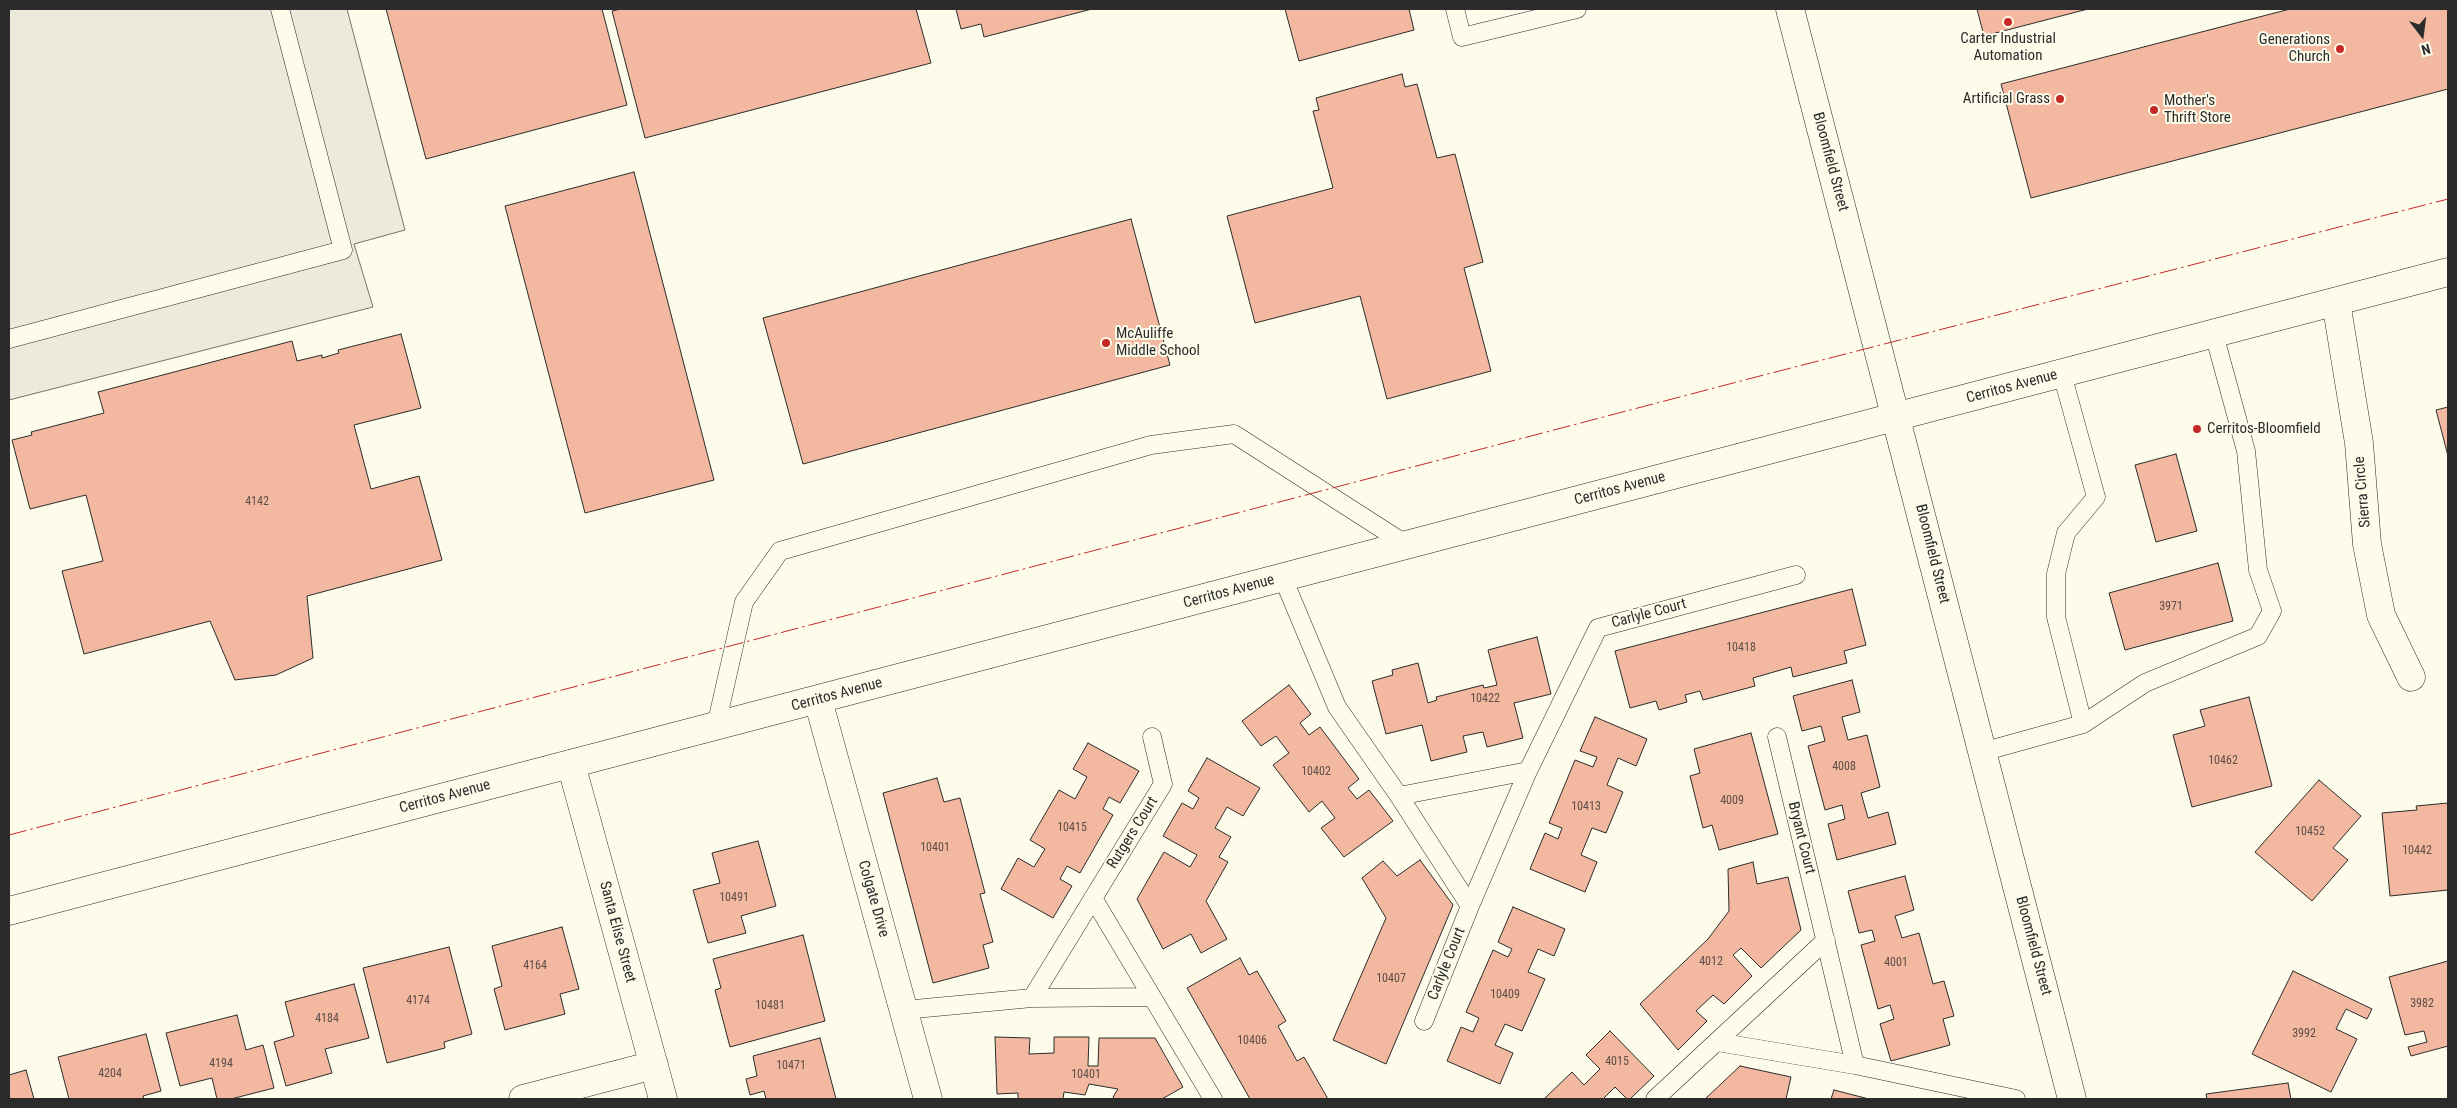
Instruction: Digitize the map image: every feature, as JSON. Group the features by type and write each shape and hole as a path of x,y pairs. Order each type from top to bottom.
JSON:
{"main road":[{"name":"Bloomfield Street","path":"1790,9 2072,1099"},
{"name":"Cerritos Avenue","path":"9,911 2448,272"},
{"name":"Sierra Circle","path":"2336,302 2359,443 2367,544 2382,615 2411,677"},
{"name":"Colgate Drive","path":"818,700 928,1099"},
{"name":"Santa Elise Street","path":"571,764 663,1099"},
{"path":"523,1099 654,1066"}],"lane":[{"path":"9,338 343,250 280,9"},
{"path":"1455,9 1462,37 1577,9"},
{"path":"1982,752 2083,724 2146,683 2258,636 2272,611 2258,570 2246,451 2214,334"},
{"path":"2062,374 2096,497 2066,533 2056,574 2056,617 2083,724"},
{"path":"716,726 744,602 780,551 1151,445 1234,434 1408,545"},
{"name":"Carlyle Court","path":"1424,1021 1470,906 1528,771 1598,628 1796,575"},
{"path":"1283,578 1337,707 1399,796 1470,906"},
{"name":"Rutgers Court","path":"1032,998 1163,784 1152,737"},
{"name":"Bryant Court","path":"1777,737 1855,1065"},
{"path":"1399,796 1528,771"},
{"path":"1093,898 1213,1099"},
{"path":"1655,1099 1826,940"},
{"path":"904,1010 1032,998 1151,997"},
{"path":"1717,1042 1855,1065 2016,1099"}],"shaded area":[{"path":"9,9 347,9 405,230 354,244 373,307 9,400"}],"building":[{"path":"386,9 602,9 627,105 426,159"},
{"path":"621,9 916,9 931,63 645,138 612,11"},
{"path":"956,9 1092,9 984,37 981,24 961,29"},
{"path":"1285,9 1409,9 1414,30 1299,61"},
{"name":"Carter Industrial Automation","path":"1977,9 2088,9 1984,36"},
{"path":"2290,9 2448,9 2448,89 2031,198 2001,84"},
{"path":"1402,74 1405,87 1417,84 1437,158 1455,154 1483,262 1464,268 1491,371 1387,399 1360,296 1255,323 1227,216 1333,188 1313,111 1319,110 1316,98"},
{"path":"634,172 714,480 585,513 505,206"},
{"path":"1131,219 1170,365 803,464 763,318"},
{"path":"401,334 421,408 354,425 371,489 419,476 442,560 307,596 313,658 276,675 235,680 210,621 84,654 62,571 103,561 86,495 30,509 12,440 32,435 31,432 104,413 98,392 292,341 297,361 322,355 322,358 339,353 338,350"},
{"path":"2448,407 2448,456 2436,410"},
{"path":"2176,454 2197,531 2156,542 2135,465"},
{"path":"2218,563 2233,621 2125,650 2109,593"},
{"path":"1852,589 1866,645 1844,651 1847,663 1793,677 1791,667 1753,678 1755,686 1703,700 1700,691 1685,695 1687,702 1659,710 1656,701 1630,708 1615,651"},
{"path":"1537,637 1551,694 1514,703 1523,738 1487,747 1483,732 1463,736 1467,752 1431,761 1422,725 1386,734 1372,681 1393,675 1392,670 1418,663 1428,703 1437,700 1436,697 1483,685 1484,688 1497,685 1488,650"},
{"path":"1852,680 1860,712 1842,717 1848,740 1867,735 1880,787 1861,793 1868,818 1888,812 1896,844 1837,860 1828,824 1845,819 1842,805 1825,810 1808,746 1825,741 1821,726 1802,731 1793,696"},
{"path":"1289,685 1311,714 1300,723 1309,735 1320,727 1359,779 1348,788 1357,799 1369,790 1393,821 1344,857 1321,828 1335,818 1322,801 1309,812 1273,765 1289,753 1276,736 1261,746 1242,721"},
{"path":"2249,697 2272,786 2192,807 2173,735 2205,726 2200,710"},
{"path":"1595,717 1647,739 1636,766 1618,758 1607,785 1623,792 1606,833 1592,828 1581,855 1597,862 1585,892 1530,869 1545,833 1558,839 1562,828 1549,823 1575,760 1593,767 1597,757 1580,751"},
{"path":"1751,733 1778,834 1719,850 1712,825 1703,828 1690,776 1700,773 1694,749"},
{"path":"1088,743 1139,771 1120,803 1109,797 1103,809 1113,815 1080,873 1067,866 1060,879 1072,886 1053,918 1001,889 1018,858 1034,867 1045,849 1030,840 1059,790 1075,799 1087,777 1073,769"},
{"path":"1207,758 1260,788 1243,816 1227,807 1215,828 1231,837 1219,857 1228,862 1206,901 1227,939 1201,953 1191,934 1163,949 1137,899 1164,852 1190,867 1197,855 1163,836 1182,803 1193,809 1199,798 1188,791"},
{"path":"937,778 944,802 960,798 985,893 980,894 993,942 983,945 989,968 933,983 883,793"},
{"path":"2319,780 2361,816 2333,848 2348,860 2312,901 2255,852"},
{"path":"2448,803 2448,890 2390,896 2382,813 2417,810 2416,806"},
{"path":"758,841 776,906 741,916 746,933 708,943 693,890 720,883 712,853"},
{"path":"1420,860 1453,905 1386,1064 1333,1040 1386,918 1362,878 1383,861 1397,876"},
{"path":"1753,862 1757,884 1788,877 1801,930 1761,968 1741,948 1733,955 1752,976 1724,1004 1713,995 1696,1011 1707,1021 1678,1050 1640,1004 1708,939 1729,911 1728,869"},
{"path":"1905,876 1914,910 1895,916 1902,938 1919,933 1933,984 1944,981 1954,1016 1943,1019 1950,1045 1891,1061 1880,1024 1894,1019 1890,1005 1878,1009 1861,945 1875,941 1872,930 1859,933 1848,891"},
{"path":"1513,907 1565,929 1554,956 1538,949 1528,972 1545,979 1522,1031 1505,1024 1495,1045 1513,1053 1500,1084 1447,1061 1461,1027 1473,1032 1479,1018 1466,1012 1493,950 1508,957 1512,949 1498,942"},
{"path":"562,927 579,989 560,994 565,1014 505,1030 494,989 502,986 492,946"},
{"path":"803,935 825,1021 730,1047 715,990 721,988 713,959"},
{"path":"449,947 472,1034 444,1042 445,1048 387,1063 363,968"},
{"path":"1240,958 1249,975 1257,971 1286,1021 1278,1026 1297,1061 1304,1057 1328,1099 1250,1099 1187,988"},
{"path":"2448,961 2448,1046 2411,1056 2408,1047 2427,1042 2424,1031 2405,1035 2389,977"},
{"path":"2293,971 2372,1009 2367,1019 2346,1009 2336,1029 2357,1039 2331,1092 2252,1054"},
{"path":"354,984 369,1038 325,1049 332,1073 286,1086 274,1042 294,1036 285,1002"},
{"path":"237,1015 246,1050 263,1045 274,1088 231,1099 217,1099 212,1078 180,1086 166,1033"},
{"path":"1610,1031 1654,1076 1630,1099 1627,1099 1615,1087 1603,1099 1544,1099 1572,1072 1584,1085 1600,1069 1586,1055"},
{"path":"146,1034 161,1091 143,1096 144,1099 69,1099 58,1057"},
{"path":"995,1037 1030,1038 1029,1054 1054,1053 1054,1037 1089,1037 1088,1066 1098,1066 1099,1038 1155,1038 1183,1087 1162,1099 1115,1099 1113,1097 1118,1089 1089,1084 1085,1095 1064,1092 1063,1099 1018,1099 1018,1093 997,1094"},
{"path":"820,1038 836,1099 766,1099 764,1091 750,1095 746,1079 757,1076 753,1056"},
{"path":"1740,1066 1791,1077 1786,1099 1705,1099"},
{"path":"26,1070 34,1099 9,1099 9,1075"},
{"path":"2288,1083 2291,1099 2207,1099 2206,1094"},
{"path":"1834,1090 1869,1099 1831,1099"}],"power":[{"path":"9,835 1756,377 2448,199"}],"place":[{"name":"Carter Industrial Automation","path":"2008,22"},
{"name":"Generations Church","path":"2340,49"},
{"name":"Artificial Grass","path":"2060,99"},
{"name":"Mother's Thrift Store","path":"2154,110"},
{"name":"McAuliffe Middle School","path":"1106,343"},
{"name":"Cerritos-Bloomfield","path":"2197,429"}]}
